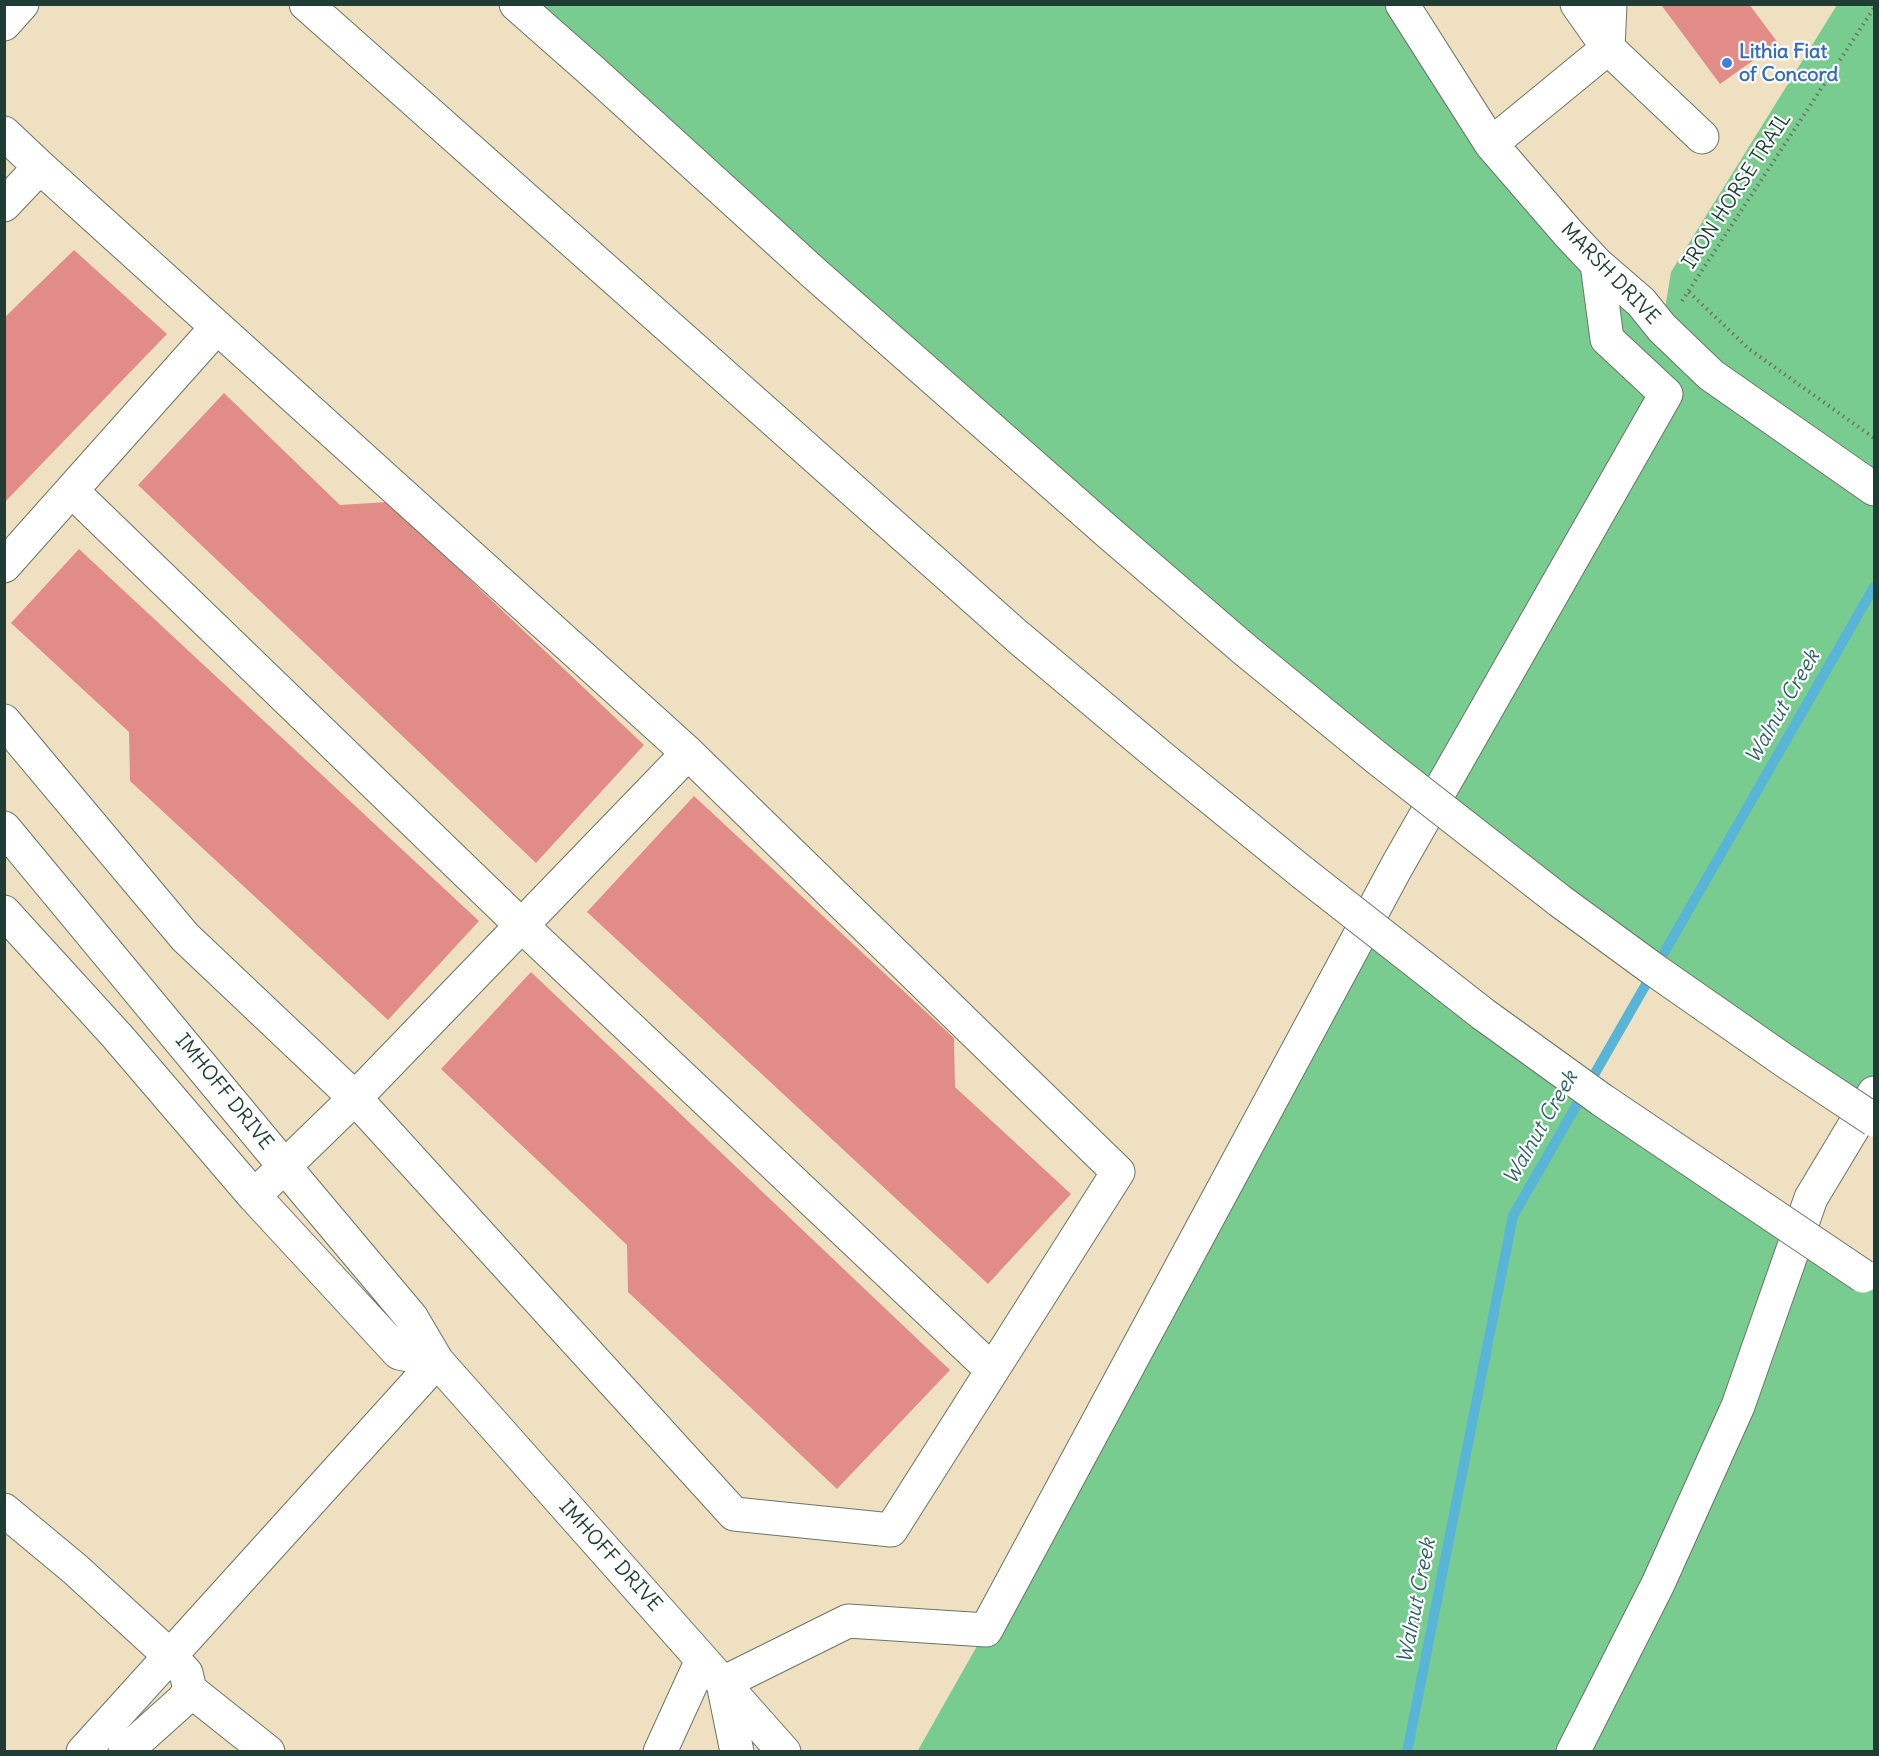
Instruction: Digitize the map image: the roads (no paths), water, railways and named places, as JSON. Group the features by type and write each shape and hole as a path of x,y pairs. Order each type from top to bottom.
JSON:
{"main road":[{"path":"4,24 22,4"},
{"path":"289,4 349,42"},
{"path":"306,4 1018,637 1162,758 1303,873 1483,1014 1729,1187 1869,1280"},
{"path":"516,4 815,274 1099,525 1244,649 1377,758 1560,901 1785,1061 1875,1120"},
{"path":"543,4 592,71"},
{"name":"MARSH DRIVE","path":"1402,4 1491,144 1597,264 1641,302 1662,328 1711,375 1875,489"},
{"path":"1577,4 1608,48 1702,137"},
{"path":"1491,144 1608,48 1610,4"},
{"path":"4,133 688,753 1118,1172 891,1530 734,1514 355,1098 185,937 4,721"},
{"path":"4,205 40,167"},
{"path":"660,1752 713,1672 848,1621 986,1630 1397,866 1666,394 1607,339 1597,264"},
{"path":"4,566 217,327"},
{"path":"72,491 521,925 992,1370"},
{"path":"254,1196 355,1098 688,753"},
{"name":"IMHOFF DRIVE","path":"4,828 411,1317 437,1360 784,1752"},
{"path":"4,912 117,1036 254,1196 399,1353 437,1360"},
{"path":"1573,1752 1658,1584 1738,1406 1811,1198 1875,1093"},
{"path":"83,1752 437,1360"},
{"path":"4,1510 75,1569 170,1656 186,1672 190,1690 268,1752"},
{"path":"713,1672 737,1752"},
{"path":"125,1752 183,1700 190,1690"}],"waterway":[{"name":"Walnut Creek","path":"1407,1752 1513,1216 1874,587"}],"place":[{"name":"Lithia Fiat of Concord","path":"1727,63"}]}
